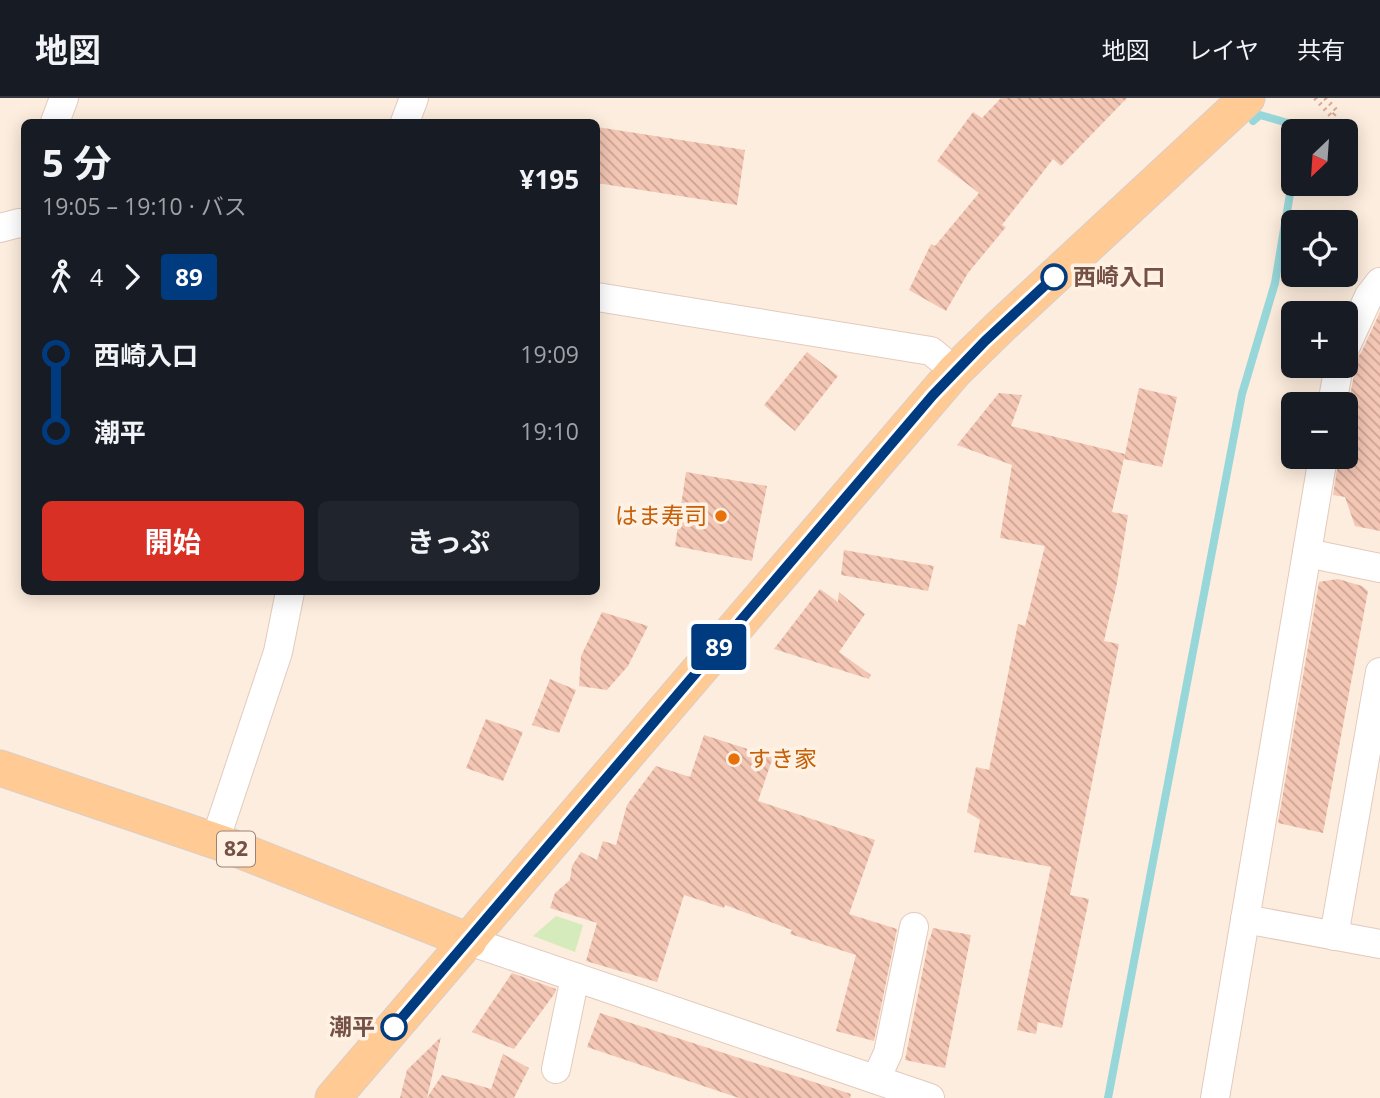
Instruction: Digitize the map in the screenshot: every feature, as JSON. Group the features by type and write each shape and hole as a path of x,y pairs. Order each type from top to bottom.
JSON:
{"main road":[{"path":"333,1098 955,371 1247,98"},
{"name":"82","path":"0,768 215,841 469,941"}],"street":[{"path":"56,119 64,98"},
{"path":"406,119 414,98"},
{"path":"1358,320 1369,296 1380,282"},
{"path":"600,297 930,351 955,371"},
{"path":"1215,1098 1321,469"},
{"path":"1307,553 1380,568"},
{"path":"215,841 278,652 289,595"},
{"path":"1334,936 1380,672"},
{"path":"1245,919 1380,944"},
{"path":"876,1079 888,1053 914,927"},
{"path":"469,941 930,1098"},
{"path":"556,1069 575,977"}],"path":[{"path":"1315,98 1332,117 1337,111 1325,98"}],"green space":[{"path":"556,916 583,925 575,952 533,936"}],"building":[{"path":"1001,98 1127,98 1061,166 1053,159 1002,225 1006,227 968,273 946,311 909,290 931,244 935,246 979,193 937,161 973,112 982,118"},
{"path":"600,127 745,150 737,205 600,183"},
{"path":"1380,312 1380,531 1355,526 1345,497 1333,495 1337,469 1358,469 1358,392 1351,392 1353,378 1358,378 1358,356"},
{"path":"807,352 838,376 795,431 764,405"},
{"path":"1139,388 1177,397 1162,467 1124,459"},
{"path":"999,393 1022,395 1011,426 1125,454 1112,512 1128,515 1104,641 1119,644 1070,895 1089,899 1062,1028 1038,1022 1036,1034 1017,1030 1051,867 974,852 980,820 967,812 976,767 989,770 1018,624 1025,626 1045,546 1000,538 1012,465 957,445"},
{"name":"はま寿司","path":"686,472 767,486 752,561 675,546"},
{"path":"844,550 934,566 928,591 841,575"},
{"path":"1338,579 1362,586 1368,591 1323,833 1278,823 1319,582"},
{"path":"820,589 838,602 839,592 865,614 839,652 871,675 869,679 774,649"},
{"path":"602,612 648,626 628,666 607,690 579,686 581,656"},
{"path":"550,679 576,690 559,733 532,725"},
{"path":"486,719 523,732 503,781 466,768"},
{"path":"704,735 773,757 758,801 875,840 849,914 897,929 874,1041 836,1031 856,955 790,934 792,930 725,905 724,908 684,895 657,982 586,961 597,923 550,908 555,893 570,880 572,866 581,852 597,860 603,841 616,845 627,805 656,766 690,777"},
{"path":"933,928 971,935 945,1068 905,1060"},
{"path":"512,973 556,989 514,1049 472,1032"},
{"path":"600,1013 851,1094 850,1098 739,1098 587,1047"},
{"path":"441,1037 427,1098 400,1098 407,1070"},
{"path":"503,1054 529,1068 514,1098 427,1098 442,1075 491,1089"}],"waterway":[{"path":"1253,121 1260,115 1281,121"},
{"path":"1108,1098 1242,394 1275,283 1290,196"}],"bus line":[{"name":"89","path":"394,1027 933,395 985,341 1054,277"}],"place":[{"name":"西崎入口","path":"1054,277"},
{"name":"はま寿司","path":"721,516"},
{"name":"すき家","path":"734,759"},
{"name":"潮平","path":"394,1027"}]}
